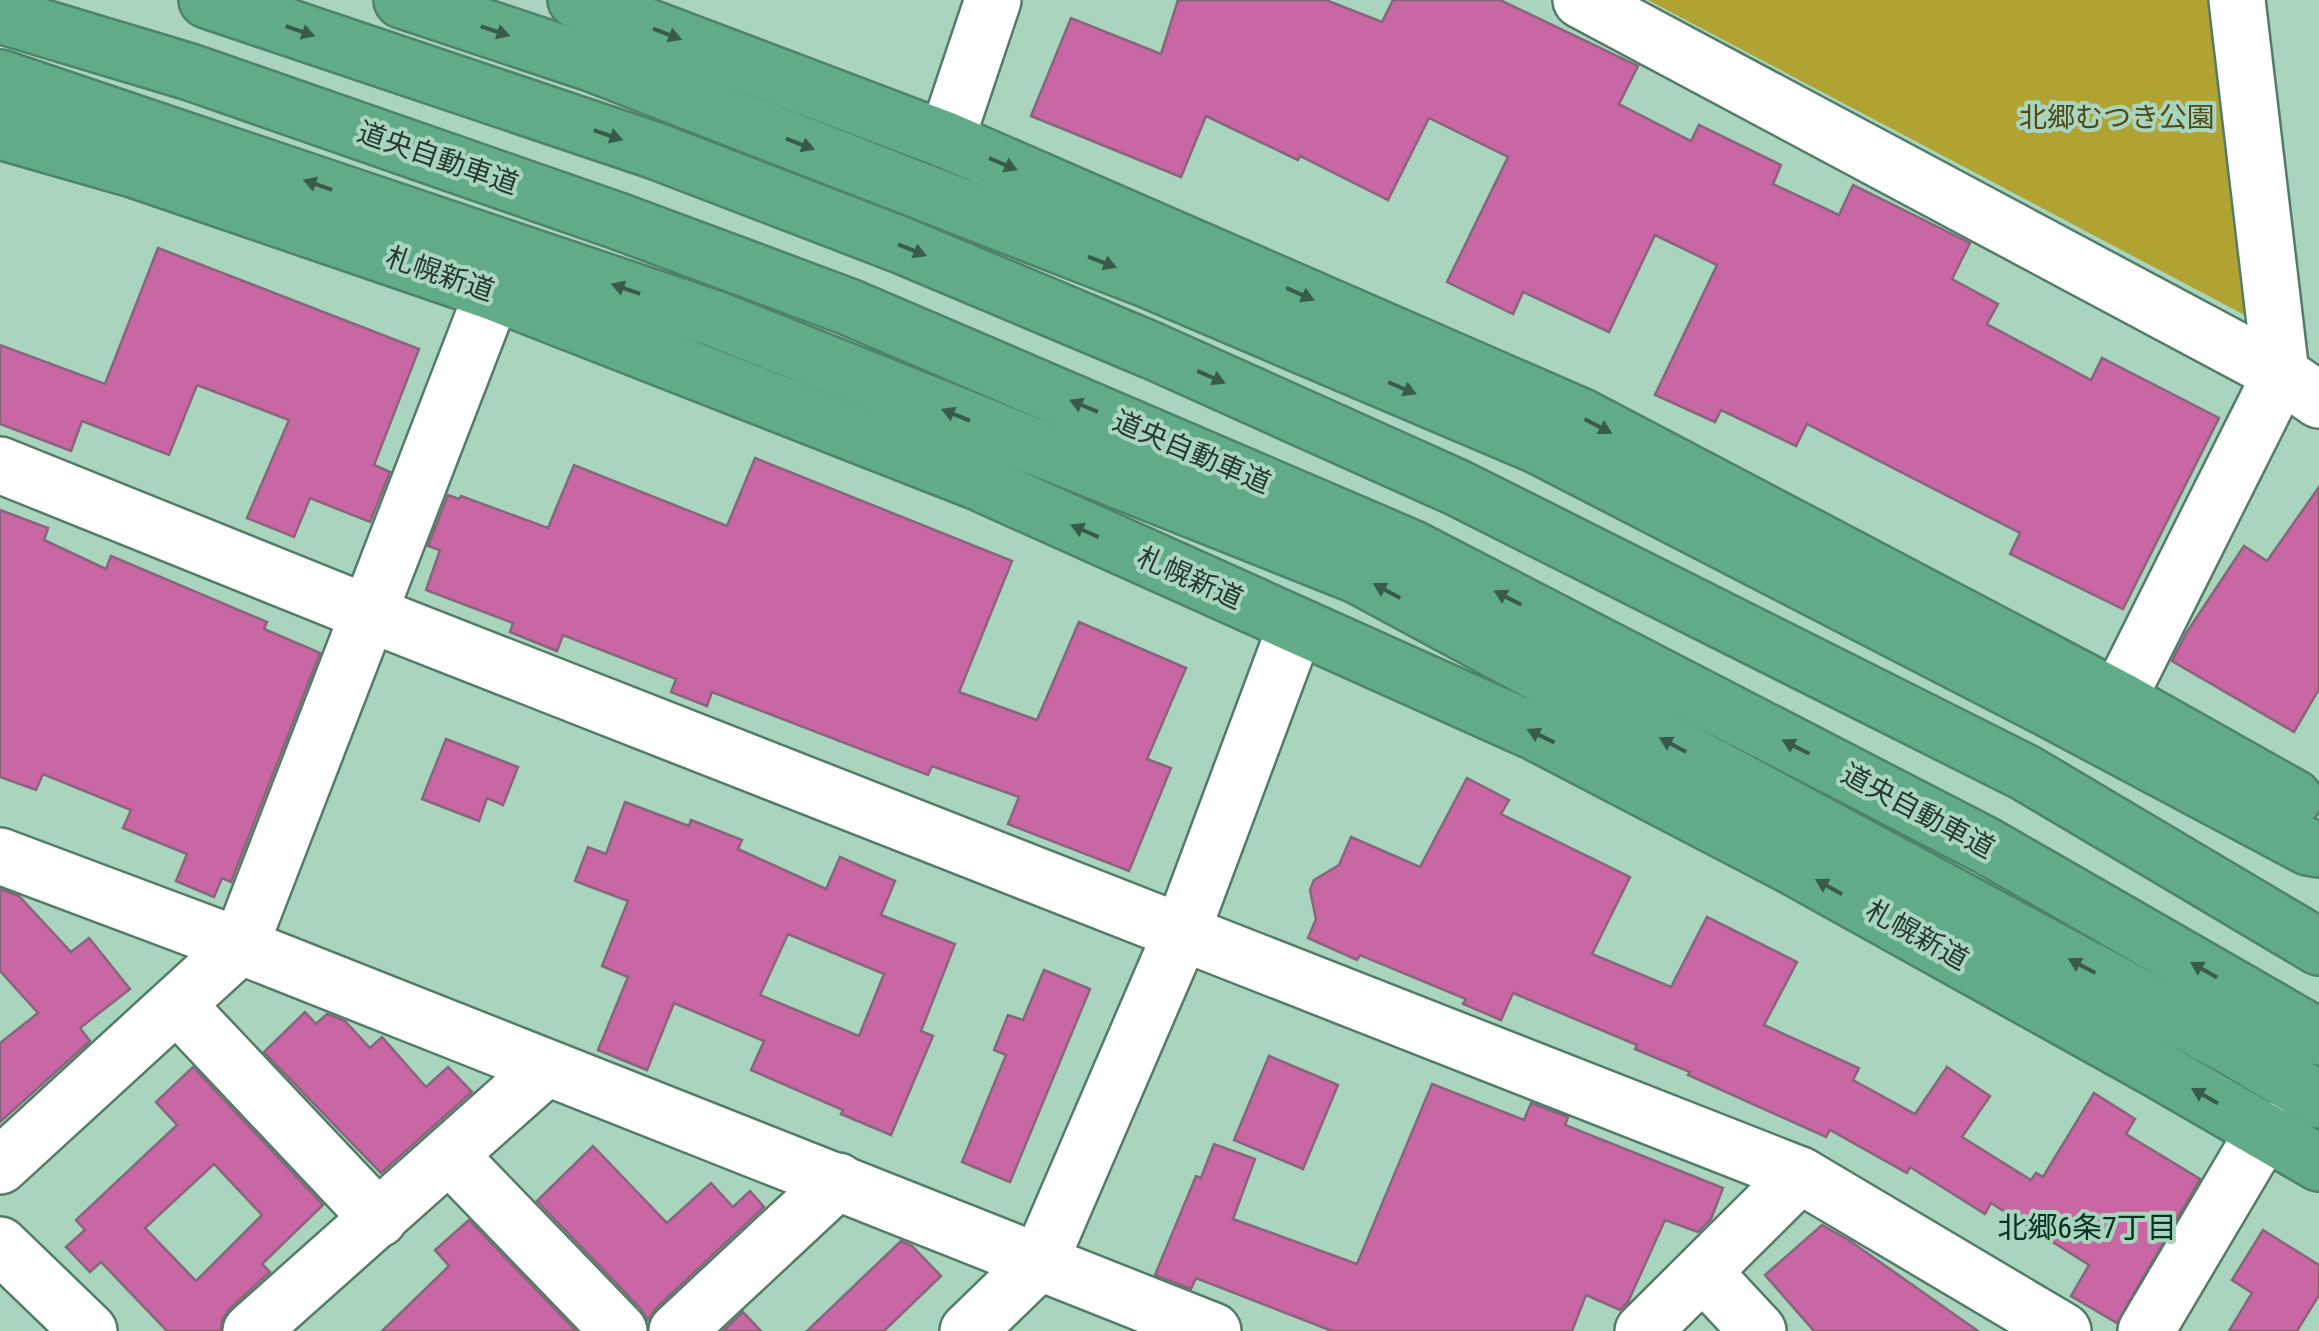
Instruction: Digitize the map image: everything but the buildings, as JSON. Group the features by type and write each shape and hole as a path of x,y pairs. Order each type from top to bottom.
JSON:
{"highway":[{"path":"207,0 656,151 937,260 1154,351 1456,487 2026,773 2319,947"},
{"path":"402,0 594,64 1144,278 1538,446 2319,849"},
{"path":"576,0 946,140 1582,417 2118,699 2319,813"},
{"name":"道央自動車道","path":"0,15 190,72 849,306 1411,548 1987,846 2319,1036"},
{"path":"0,78 718,320 1360,576 2220,1040 2319,1100"},
{"name":"札幌新道","path":"0,131 136,170 493,292 976,482 1537,733 1758,848 2265,1130 2319,1164"}],"street":[{"path":"946,140 993,0"},
{"path":"1582,0 2300,387"},
{"path":"2118,699 2300,387 2236,0"},
{"path":"0,1166 240,946 493,292"},
{"path":"0,465 1800,1175 2062,1331"},
{"path":"968,1331 1040,1261 1181,934 1296,626"},
{"path":"0,856 240,946 1214,1331"},
{"path":"178,1006 379,1219"},
{"path":"251,1331 546,1068"},
{"path":"2146,1331 2265,1130"},
{"path":"449,1155 619,1331"},
{"path":"1643,1331 1800,1175"},
{"path":"677,1331 838,1181"},
{"path":"0,1245 89,1331"},
{"path":"1704,1273 1758,1331"}],"green space":[{"name":"北郷むつき公園","path":"1648,0 2223,0 2256,321"}],"district":[{"name":"北郷6条7丁目","path":"2087,1227"}]}
